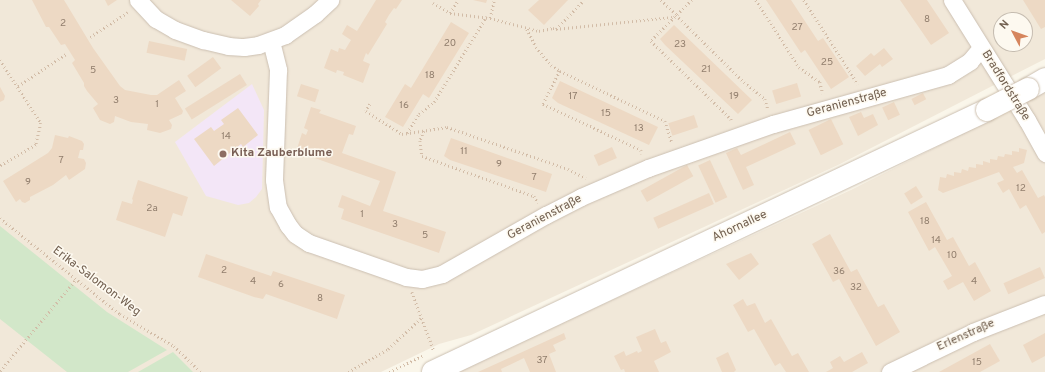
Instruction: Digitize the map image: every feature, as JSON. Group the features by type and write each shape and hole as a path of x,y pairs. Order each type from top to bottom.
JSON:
{"main road":[{"name":"Ahornallee","path":"433,372 987,110 1036,84"}],"street":[{"path":"139,2 156,18 175,30 202,40 228,46 244,47 271,41 300,26 330,0"},
{"name":"Bradfordstraße","path":"952,0 1027,120 1045,153"},
{"name":"Geranienstraße","path":"271,41 278,70 274,180 278,207 282,216 295,234 309,243 406,277 422,279 442,274 546,215 648,168 773,124 948,75 970,61 981,48"},
{"name":"Erlenstraße","path":"890,372 980,329 1045,304"}],"path":[{"path":"450,13 458,0"},
{"path":"490,18 494,0"},
{"path":"556,29 584,0"},
{"path":"661,0 744,82 765,99 773,124"},
{"path":"692,0 675,15 651,41 731,119 736,137"},
{"path":"756,0 799,67 820,82 827,109"},
{"path":"804,0 855,77 864,99"},
{"path":"90,37 139,2"},
{"path":"433,3 450,13 490,18 539,31 553,28 556,29 675,15"},
{"path":"407,134 419,114 434,102 486,18"},
{"path":"527,29 536,47 551,65 560,71 665,121 678,157"},
{"path":"18,86 66,54"},
{"path":"0,60 41,123 36,145 0,166"},
{"path":"560,71 543,104 641,150 648,168"},
{"path":"370,104 366,111 402,134 440,128 453,129 568,169 605,187"},
{"path":"424,131 420,142 422,156 534,196 546,215"},
{"name":"Erika-Salomon-Weg","path":"0,218 120,314 174,346 201,372"},
{"path":"389,372 434,350 406,277"},
{"path":"0,372 76,279"},
{"path":"348,372 388,349 421,318"}],"shaded area":[{"path":"0,0 1045,0 1045,59 840,164 471,335 439,344 381,372 0,372"},
{"name":"Kita Zauberblume","path":"252,84 264,110 262,189 249,203 238,205 206,196 175,142"},
{"path":"1045,92 1045,372 456,372 851,190"}],"green space":[{"path":"0,226 107,312 167,350 128,372 67,372 0,319"},
{"path":"173,352 193,372 138,372"}],"building":[{"path":"32,0 64,0 93,48 120,86 125,90 157,95 179,80 186,91 175,98 183,111 182,114 169,120 172,125 171,129 160,133 147,130 148,124 131,122 115,116 114,122 110,124 100,120 93,108 98,104 84,86 84,83 72,63 75,60 65,44 61,45 49,27 46,27"},
{"path":"105,0 117,0 108,6"},
{"path":"231,0 261,0 258,4 259,6 250,16"},
{"path":"376,0 402,0 396,9 394,8 389,15 385,22 387,24 368,55 366,53 363,61 370,64 363,83 343,75 344,72 337,70 336,73 324,68 331,49 338,52 339,48 345,50 351,40 342,34 347,25 357,31"},
{"path":"473,0 487,0 486,3"},
{"path":"539,0 568,0 544,25 528,10"},
{"path":"766,0 791,0 818,41 823,38 849,77 831,89 805,50 801,53"},
{"path":"900,0 927,0 949,33 931,45"},
{"path":"1023,0 1045,0 1045,27 1041,29 1033,16 1033,12 1030,12"},
{"path":"451,22 469,33 429,98 423,94 403,127 385,117 405,84 411,88"},
{"path":"674,25 752,100 738,114 660,39"},
{"path":"149,41 187,49 185,61 147,53"},
{"path":"884,48 893,59 882,67 880,64 865,76 856,66 871,53 874,56"},
{"path":"213,57 221,68 195,87 187,76"},
{"path":"240,74 247,85 192,119 185,108"},
{"path":"560,81 658,127 649,145 558,103 552,98"},
{"path":"797,83 801,96 776,104 772,91"},
{"path":"301,84 319,90 315,102 297,96"},
{"path":"0,87 5,96 4,100 0,102"},
{"path":"923,93 926,99 915,105 911,99"},
{"path":"894,102 900,115 888,120 882,107"},
{"path":"311,107 321,110 319,113 356,126 353,135 349,134 342,153 396,172 383,211 446,232 439,253 341,219 344,209 338,207 342,195 370,206 380,181 306,155 305,158 295,155 302,133 306,135 308,130 304,128"},
{"path":"238,108 258,135 243,147 241,144 214,166 194,139 211,127 214,131 224,124 221,120"},
{"path":"861,112 864,118 873,114 878,125 858,136 849,117"},
{"path":"694,115 698,127 672,136 668,123"},
{"path":"831,119 843,144 821,155 809,130"},
{"path":"790,132 796,144 746,167 754,185 743,190 726,153 737,148 741,155"},
{"path":"55,135 68,138 69,136 82,141 84,144 83,150 80,150 78,158 84,159 86,163 85,169 69,180 66,175 53,185 30,197 30,200 25,203 20,199 16,202 3,181 48,153 52,148"},
{"path":"451,138 552,174 546,192 450,160 444,156"},
{"path":"612,147 617,158 599,166 594,155"},
{"path":"1019,148 1027,150 1024,163 1013,167 1017,173 1022,170 1038,198 1044,195 1045,197 1045,232 1042,234 1026,205 1020,209 1009,189 1003,193 997,183 1004,180 999,172 943,193 938,190 940,177 946,178 947,174 954,176 954,172 961,173 962,169 968,171 969,167 976,168 976,164 983,165 983,161 990,163 990,159 997,160 998,156 1004,157 1005,154 1012,155 1012,151 1019,152"},
{"path":"710,160 727,197 716,203 698,165"},
{"path":"687,165 693,176 647,202 641,191"},
{"path":"138,180 188,197 182,216 173,213 165,237 116,220 122,201 132,204 132,199"},
{"path":"916,186 923,197 911,204 904,193"},
{"path":"709,193 714,204 658,229 653,218"},
{"path":"926,202 947,240 953,237 969,266 975,262 991,291 974,301 963,282 948,290 943,281 952,276 935,247 929,251 908,212"},
{"path":"830,234 851,272 857,269 878,307 884,304 900,332 876,346 839,279 833,282 812,244"},
{"path":"751,253 759,264 739,280 726,264"},
{"path":"206,254 271,276 273,271 345,295 337,319 266,294 263,299 254,297 198,277"},
{"path":"1040,267 1045,278 1008,294 1003,283"},
{"path":"743,299 747,306 755,303 765,323 771,319 792,356 798,353 809,372 786,372 780,363 775,366 754,329 748,332 733,305"},
{"path":"655,329 661,343 666,341 671,352 654,361 659,372 625,372 624,369 621,370 614,356 624,351 626,356 637,351 638,353 642,351 636,337"},
{"path":"564,333 566,339 553,345 556,351 549,354 556,372 530,372 524,358 501,369 502,372 478,372"},
{"path":"1045,333 1045,356 1032,363 1023,345"},
{"path":"990,344 1000,361 980,372 939,372"},
{"path":"728,352 736,370 734,372 722,372 716,358"},
{"path":"862,352 868,363 852,372 826,372 833,368 830,362 840,356 844,362"}],"place":[{"name":"Kita Zauberblume","path":"223,154"}]}
